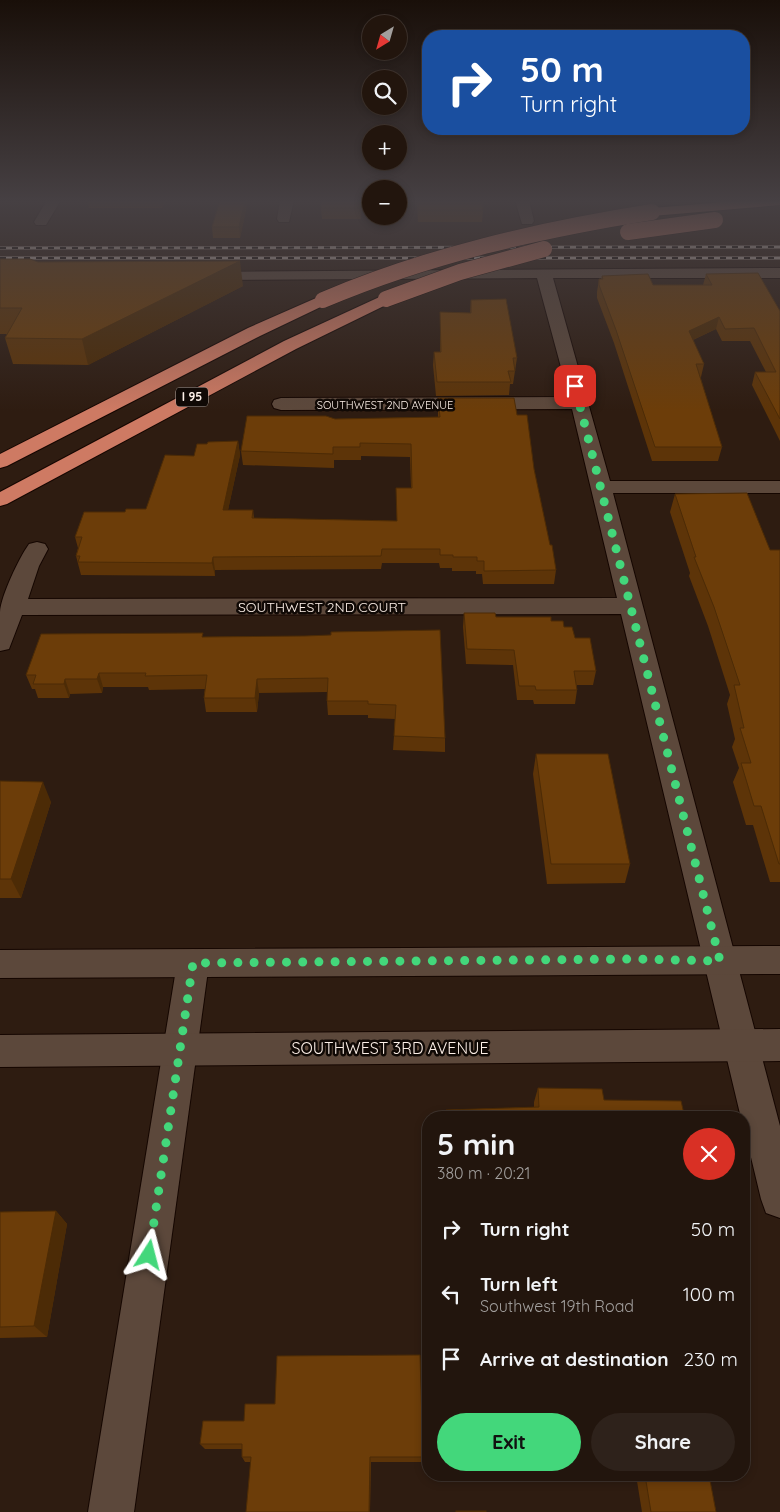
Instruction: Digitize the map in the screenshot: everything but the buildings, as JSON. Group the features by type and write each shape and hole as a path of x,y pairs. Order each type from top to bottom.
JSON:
{"highway":[{"name":"I 95","path":"0,462 254,332 323,300 400,271"},
{"name":"I 95","path":"0,500 314,332 386,299 466,271"}],"street":[{"path":"188,275 780,273"},
{"path":"544,274 580,403 780,1200"},
{"name":"SOUTHWEST 2ND AVENUE","path":"281,404 360,406 580,403"},
{"path":"600,488 780,487"},
{"path":"0,643 28,566 37,549"},
{"name":"SOUTHWEST 2ND COURT","path":"14,608 630,606"},
{"path":"0,964 635,959 780,960"},
{"path":"111,1512 193,963"},
{"name":"SOUTHWEST 3RD AVENUE","path":"0,1051 780,1045"}],"route":[{"path":"149,1255 193,963 635,959 720,961 575,386"}]}
